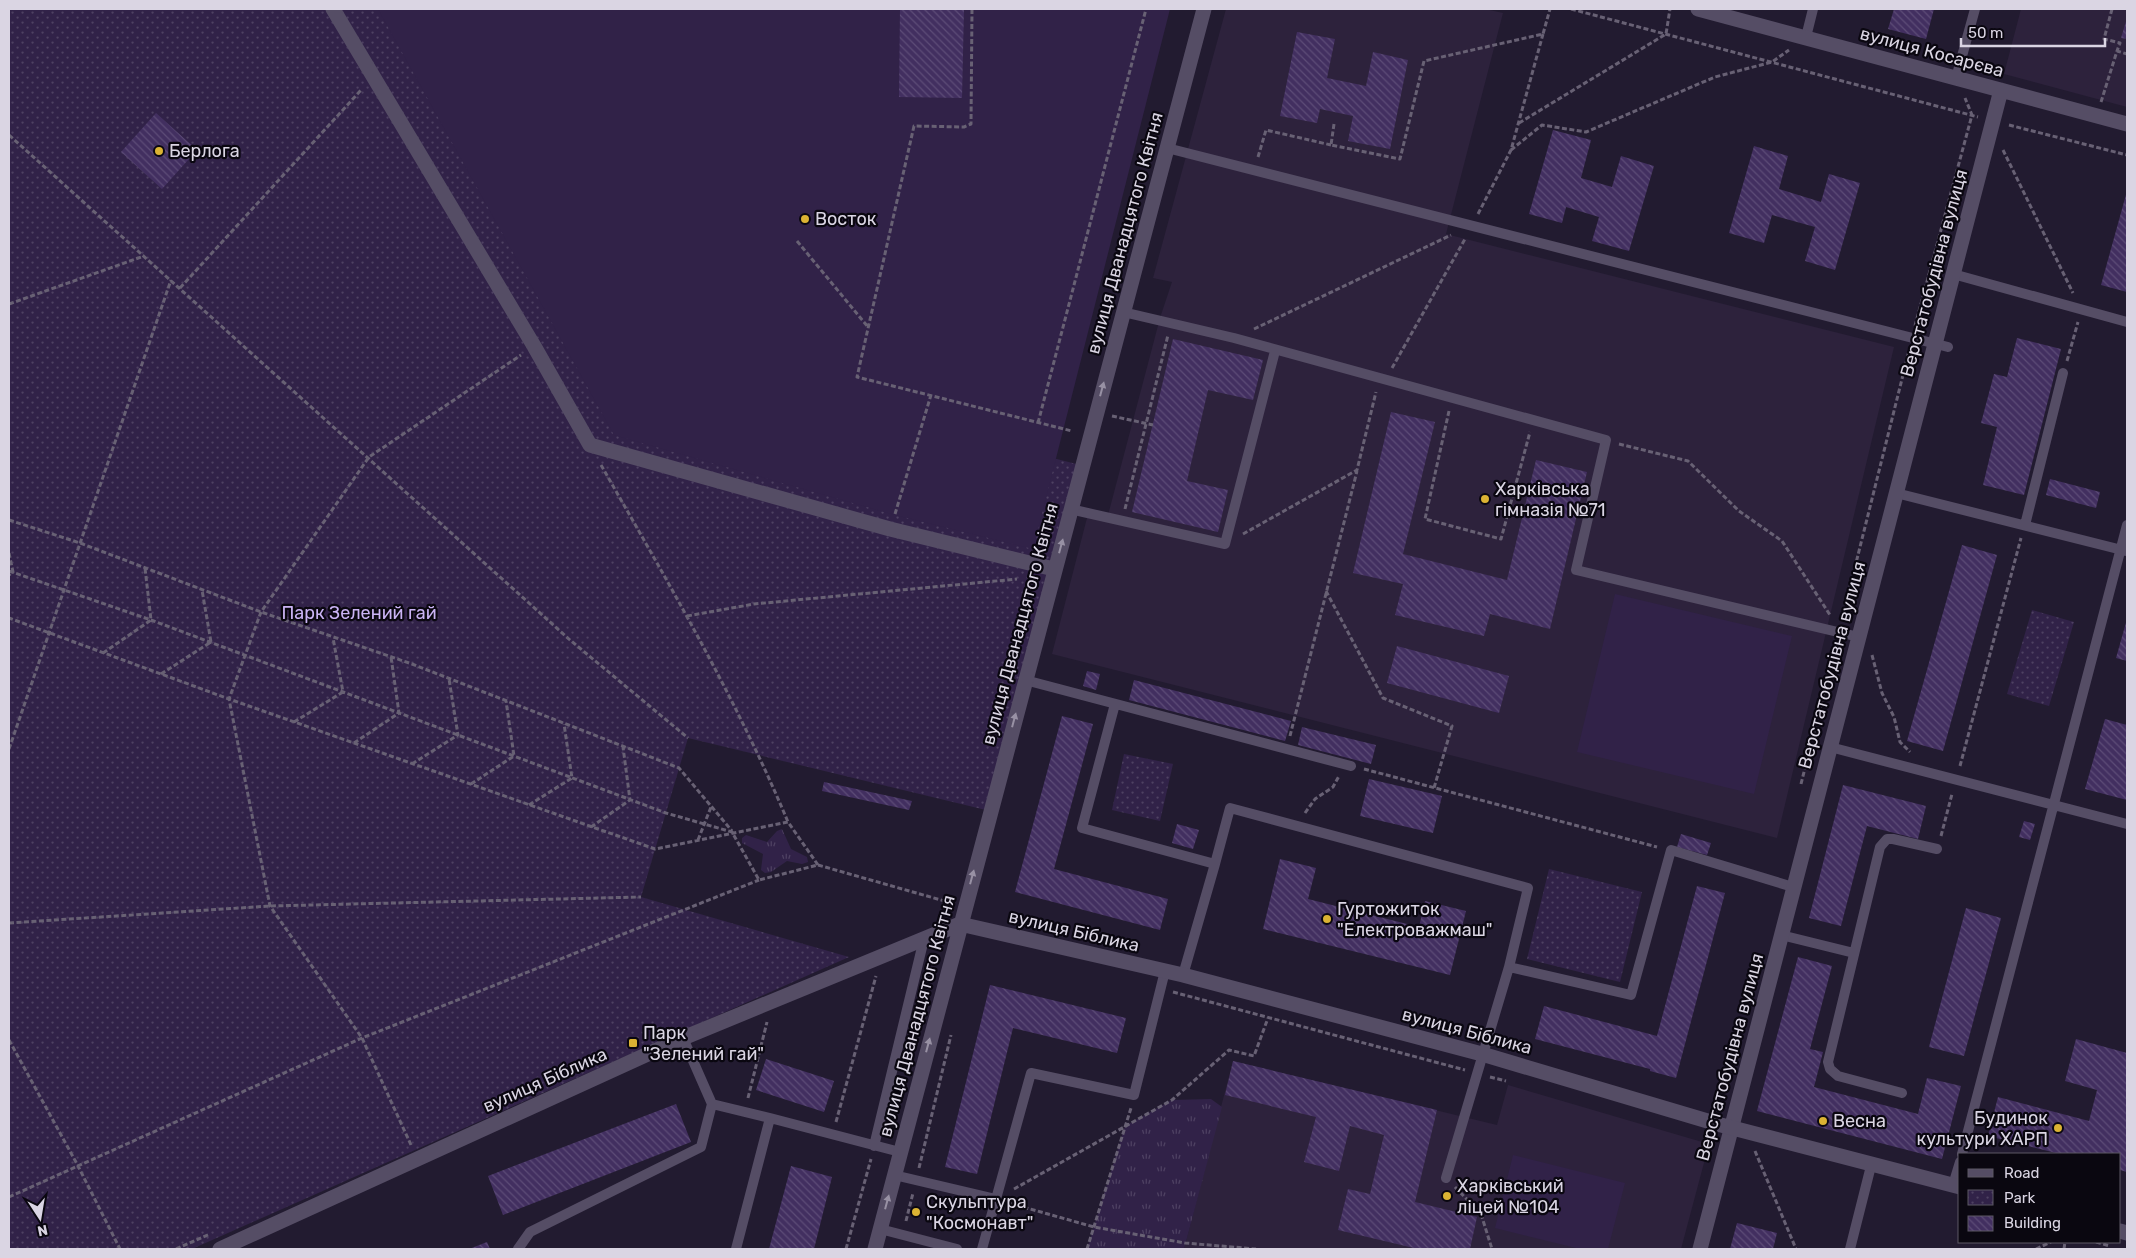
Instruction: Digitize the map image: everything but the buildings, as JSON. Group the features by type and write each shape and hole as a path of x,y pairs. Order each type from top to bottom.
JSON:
{"street":[{"path":"333,9 534,346 590,445 890,529 1054,569"},
{"name":"вулиця Дванадцятого Квітня","path":"875,1249 1204,9"},
{"name":"вулиця Косарєва","path":"1698,9 2127,124"},
{"name":"Верстатобудівна вулиця","path":"1700,1249 1896,493 1942,345 1953,274 2001,90"},
{"name":"вулиця Біблика","path":"220,1249 683,1038 960,924 1183,975 1482,1054 1731,1127 1872,1162 1956,1186"}],"lane":[{"path":"1806,38 1813,9"},
{"path":"1956,78 1975,9"},
{"path":"1166,148 1942,345"},
{"path":"1953,274 2127,322"},
{"path":"1123,312 1275,350 1606,440 1576,570 1859,637"},
{"path":"1070,509 1225,544 1275,350"},
{"path":"2025,525 2063,372"},
{"path":"1896,493 2124,550"},
{"path":"1962,1153 2124,550 2127,525"},
{"path":"1025,680 1348,765"},
{"path":"1115,704 1082,828 1214,864"},
{"path":"1830,747 2127,824"},
{"path":"1183,975 1230,808 1528,888 1509,967 1446,1178"},
{"path":"1902,1093 1838,1076 1830,1069 1828,1062 1882,843 1893,839 1937,849"},
{"path":"1509,967 1631,995 1671,850 1793,887"},
{"path":"1781,935 1854,953"},
{"path":"874,1146 924,939"},
{"path":"982,1249 1031,1073 1134,1096 1165,971"},
{"path":"518,1249 530,1232 702,1147 712,1104 683,1038"},
{"path":"712,1104 900,1152"},
{"path":"736,1249 770,1118"},
{"path":"1850,1249 1872,1162"},
{"path":"894,1175 996,1199"},
{"path":"880,1229 957,1249"}],"path":[{"path":"972,9 971,124 964,127 914,126 857,377 1072,431"},
{"path":"1038,422 1146,9"},
{"path":"1257,162 1266,130 1400,159 1424,61 1543,34 1550,9"},
{"path":"1570,9 2127,155"},
{"path":"1519,123 1666,34 1670,9"},
{"path":"2099,107 2120,43 2104,39 2112,9"},
{"path":"1511,150 1542,125 1586,132 1715,77 1772,62 1806,38"},
{"path":"2117,51 2127,54"},
{"path":"180,288 373,77"},
{"path":"1801,785 1912,338 1972,115"},
{"path":"1331,145 1334,124"},
{"path":"9,135 369,457 570,640 688,738"},
{"path":"2001,145 2082,311 2063,372"},
{"path":"1287,749 1375,393 1385,380 1473,225"},
{"path":"797,241 868,328"},
{"path":"9,304 144,256"},
{"path":"9,749 171,280"},
{"path":"1122,521 1171,324"},
{"path":"411,1144 362,1038 270,906 229,700 261,612 369,457 534,346"},
{"path":"890,529 930,395"},
{"path":"1452,398 1425,519 1502,539 1533,420"},
{"path":"1111,416 1153,425"},
{"path":"1606,440 1688,461 1739,512 1782,541 1839,632"},
{"path":"590,445 687,616 760,755 788,822 818,865"},
{"path":"1225,544 1357,470"},
{"path":"9,520 80,543 261,612 449,678 679,768 732,832 759,880"},
{"path":"1957,775 2025,525"},
{"path":"9,553 11,571 9,575"},
{"path":"145,568 151,620"},
{"path":"11,571 212,642 630,800 732,832"},
{"path":"687,616 754,604 1023,578"},
{"path":"202,590 212,642"},
{"path":"1326,591 1383,698 1452,726 1434,788"},
{"path":"9,618 229,700 655,849 788,822"},
{"path":"103,653 151,620"},
{"path":"333,637 343,692"},
{"path":"1859,637 1870,647 1882,693 1894,717 1900,742 1912,755"},
{"path":"161,674 212,642"},
{"path":"391,657 399,713"},
{"path":"449,678 458,735"},
{"path":"294,722 343,692"},
{"path":"506,701 514,756"},
{"path":"354,743 399,713"},
{"path":"564,723 572,778"},
{"path":"412,764 458,735"},
{"path":"623,746 630,800"},
{"path":"471,785 514,756"},
{"path":"1296,826 1315,798 1332,787 1348,765 1671,850"},
{"path":"529,805 572,778"},
{"path":"1937,849 1955,785"},
{"path":"591,827 630,800"},
{"path":"698,840 711,807"},
{"path":"9,1197 77,1164 362,1038 759,880 818,865 948,902"},
{"path":"9,923 270,906 641,897"},
{"path":"834,1128 879,968"},
{"path":"746,1106 768,1014"},
{"path":"996,1199 1172,1100 1229,1050 1254,1056 1268,1018"},
{"path":"903,1235 953,1028"},
{"path":"9,1040 77,1164 120,1249"},
{"path":"1087,1249 1134,1096"},
{"path":"846,1249 874,1146"},
{"path":"1754,1147 1796,1249"},
{"path":"1446,1178 1481,1214 1492,1249"},
{"path":"996,1199 1094,1227 1186,1243 1256,1249"},
{"path":"2036,1249 2049,1243"}],"shaded area":[{"name":"Харківська гімназія №71","path":"1226,9 1485,9 1503,13 1446,234 1894,347 1777,838 1052,654 1088,514 1107,519 1160,318 1172,282 1153,278"},
{"path":"2021,9 2127,9 2127,107 2004,74"},
{"name":"Харківський ліцей №104","path":"1233,1061 1497,1125 1508,1085 1709,1144 1681,1249 1184,1249"}],"green space":[{"name":"Парк Зелений гай","path":"9,9 400,9 573,335 1084,466 990,811 688,738 641,897 849,957 192,1249 9,1249"},
{"name":"Восток","path":"378,9 1170,9 1033,549 895,515 614,435"},
{"path":"1615,594 1792,636 1754,794 1577,752"},
{"path":"2032,610 2074,622 2049,706 2007,694"},
{"path":"1124,754 1173,764 1160,821 1112,810"},
{"path":"782,829 791,849 807,857 808,862 802,864 787,861 771,872 765,873 761,870 763,854 742,843 742,838 746,835 767,842 777,831"},
{"path":"1549,869 1642,892 1620,982 1527,959"},
{"path":"1211,1099 1222,1107 1184,1249 1087,1249 1125,1126 1172,1100"},
{"path":"1513,1155 1625,1183 1608,1249 1580,1249 1495,1228"}],"place":[{"name":"Берлога","path":"159,151"},
{"name":"Восток","path":"805,219"},
{"name":"Харківська гімназія №71","path":"1485,499"},
{"name":"Гуртожиток \"Електроважмаш\"","path":"1327,919"},
{"name":"Парк \"Зелений гай\"","path":"633,1043"},
{"name":"Весна","path":"1823,1121"},
{"name":"Будинок культури ХАРП","path":"2058,1128"},
{"name":"Харківський ліцей №104","path":"1447,1196"},
{"name":"Скульптура \"Космонавт\"","path":"916,1212"}]}
